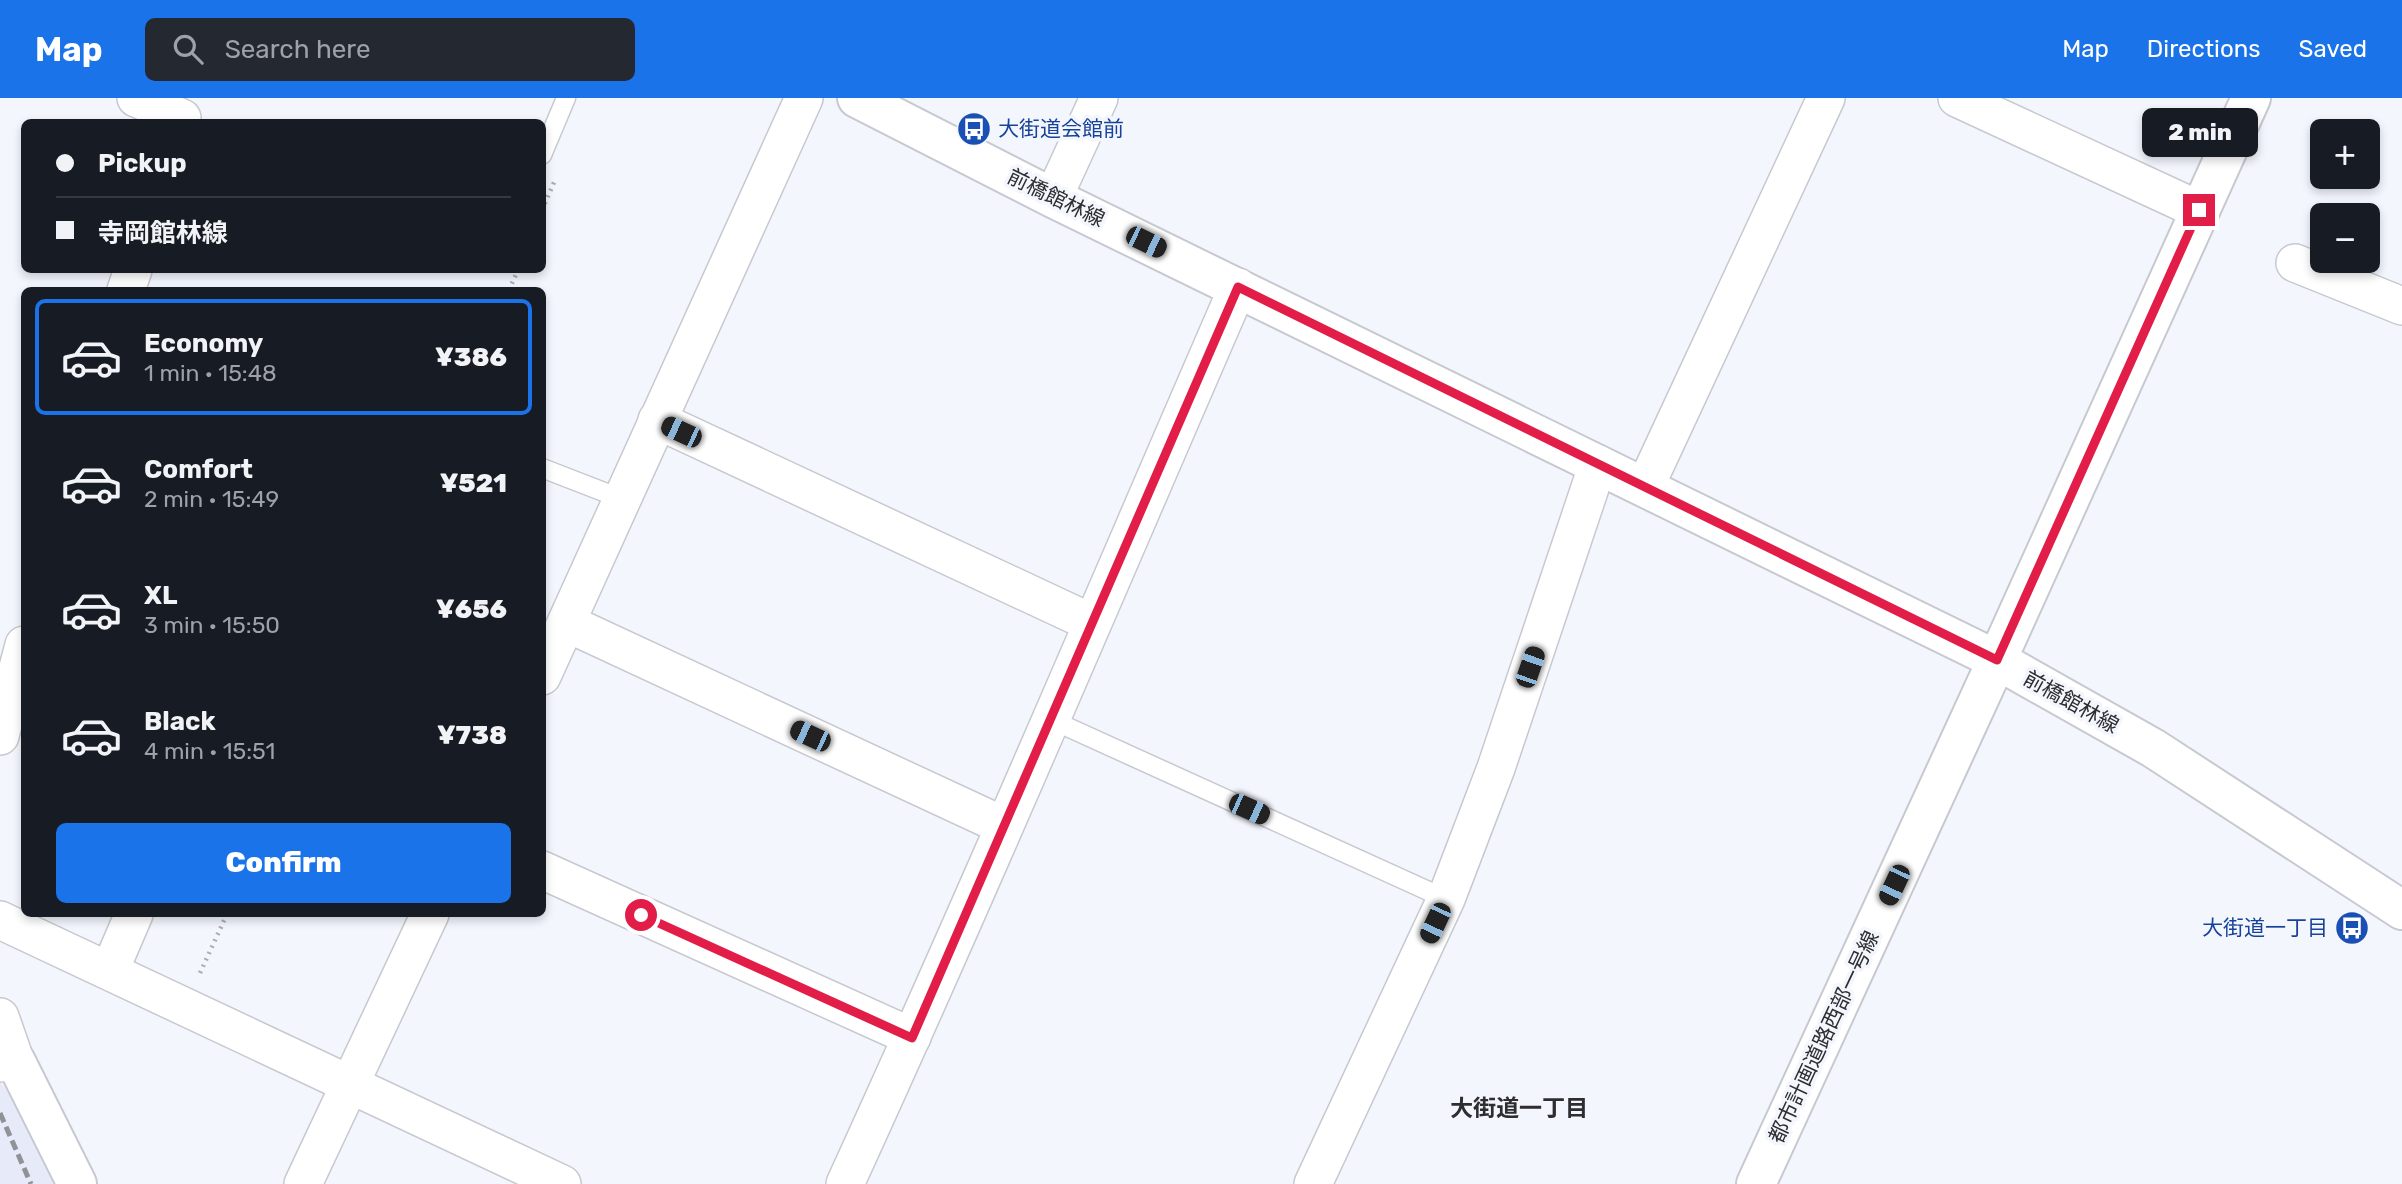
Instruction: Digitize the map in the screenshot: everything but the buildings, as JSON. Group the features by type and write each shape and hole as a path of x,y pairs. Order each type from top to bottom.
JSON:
{"main road":[{"name":"前橋館林線","path":"857,98 1053,198 1997,660 2153,748 2402,910"},
{"name":"都市計画道路西部一号線","path":"1756,1184 2251,98"},
{"path":"8,1062 77,1184"}],"street":[{"path":"136,98 184,113"},
{"path":"546,668 804,98"},
{"path":"1053,198 1099,98"},
{"path":"1645,487 1826,98"},
{"path":"1957,98 2199,210"},
{"path":"2295,263 2402,306"},
{"path":"845,1184 1052,720 1238,287"},
{"path":"657,420 1092,623"},
{"path":"1313,1184 1446,899 1496,768 1598,464"},
{"path":"567,623 1004,826"},
{"path":"0,736 21,661"},
{"path":"546,872 912,1038"},
{"path":"110,971 133,917"},
{"path":"303,1184 429,917"},
{"path":"0,920 562,1184"},
{"path":"0,1017 8,1062"}],"lane":[{"path":"546,146 566,98"},
{"path":"546,470 622,499"},
{"path":"1052,720 1446,899"}],"path":[{"path":"185,1006 226,917"}],"shaded area":[{"path":"0,1082 25,1113 56,1184 0,1184"}],"railway":[{"path":"0,1113 31,1184"}],"place":[{"name":"大街道会館前","path":"974,129"},
{"name":"大街道一丁目","path":"2352,928"}],"district":[{"name":"大街道一丁目","path":"1519,1108"}],"route":[{"path":"641,915 912,1038 1238,287 1997,660 2199,210"}]}
